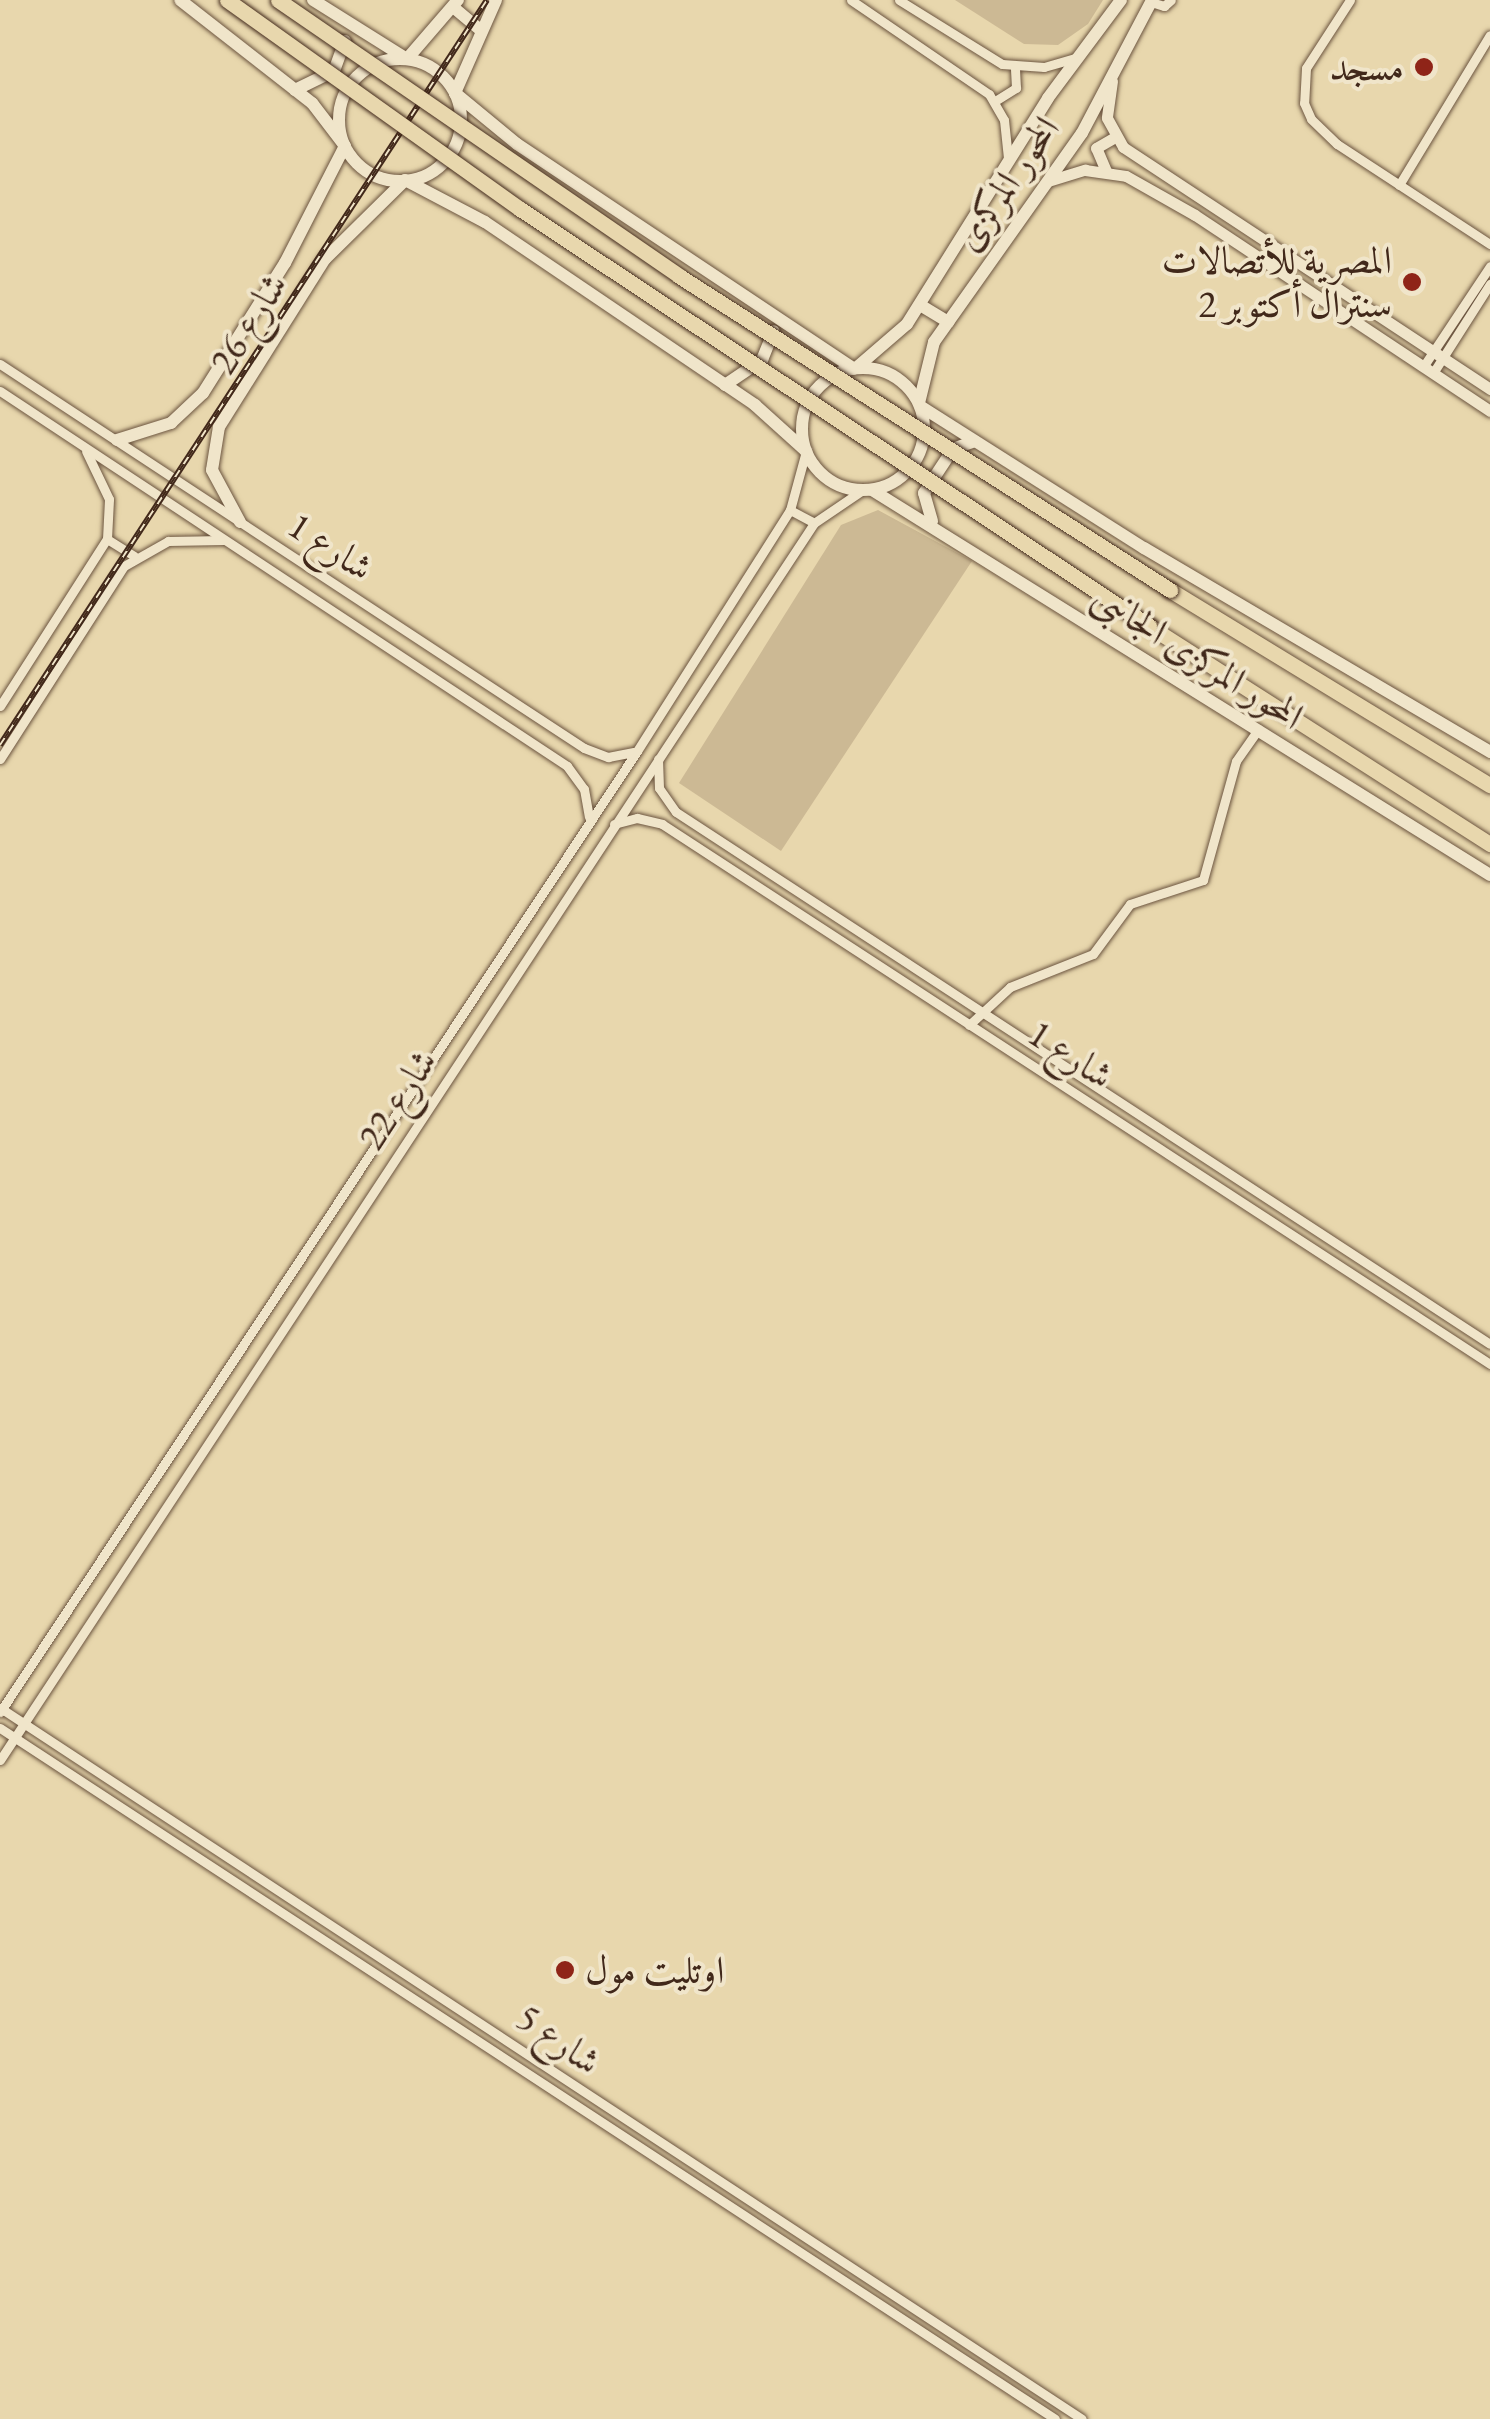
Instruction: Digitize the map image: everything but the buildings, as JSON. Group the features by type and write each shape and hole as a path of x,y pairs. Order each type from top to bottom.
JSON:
{"highway":[{"path":"227,0 520,209 1149,626 1490,844"},
{"path":"278,0 712,297 1170,590 1490,785"}],"main road":[{"path":"180,0 322,113 370,172 404,180 485,222 725,385 806,452 824,477 867,490 902,476 916,459 924,427 919,404 898,378 855,368 774,318 517,144 455,93 435,70 346,25 313,0"},
{"path":"404,180 430,172 452,151 461,122 455,93 496,0"},
{"name":"المحور المركزى","path":"855,368 892,340 920,305 1005,174 1037,114 1120,0"},
{"name":"المحور المركزى","path":"919,404 924,366 948,322 1082,133 1151,1"},
{"path":"345,146 339,123 348,89 377,64 407,59 456,4 480,30"},
{"path":"295,90 334,71 346,25"},
{"name":"شارع 26","path":"117,440 159,428 190,408 256,311 345,146"},
{"name":"شارع 26","path":"240,522 216,485 213,444 277,331 337,244 404,180"},
{"path":"920,305 948,322"},
{"path":"256,311 262,330 277,331"},
{"path":"725,385 762,360 774,318"},
{"path":"806,452 808,403 826,380 855,368"},
{"name":"المحور المركزى الجانبى","path":"919,404 1490,752"},
{"path":"934,524 924,493 953,449 975,441"},
{"name":"المحور المركزى الجانبى","path":"867,490 934,524 1490,875"}],"street":[{"path":"851,0 995,101 1008,142 1005,174"},
{"path":"899,0 976,50 1015,67 1054,66 1082,54"},
{"path":"1151,1 1164,6 1171,0"},
{"path":"1350,0 1306,68 1304,103 1322,133 1490,244"},
{"path":"1400,185 1490,35"},
{"path":"995,101 1016,88 1015,67"},
{"path":"1114,73 1106,106 1115,137 1490,389"},
{"path":"1106,171 1096,148 1115,137"},
{"path":"1044,183 1074,172 1106,171 1195,215 1490,411"},
{"path":"1428,370 1490,266"},
{"path":"1438,354 1490,284"},
{"name":"شارع 1","path":"0,364 584,748 608,756 637,751"},
{"name":"شارع 1","path":"0,392 567,766 584,789 589,818"},
{"path":"0,706 107,538 109,499 81,445"},
{"name":"شارع 22","path":"1,1710 418,1074 637,751 790,510 806,452"},
{"name":"شارع 22","path":"0,1760 814,523 867,490"},
{"path":"790,510 814,523"},
{"path":"107,538 134,556"},
{"path":"0,758 134,556 180,538 231,541"},
{"path":"422,668 436,649"},
{"path":"969,1024 979,1009 1032,976 1086,959 1130,904 1203,880 1236,761 1258,729"},
{"name":"شارع 1","path":"659,756 659,788 676,812 1490,1344"},
{"name":"شارع 1","path":"612,826 636,818 662,824 1490,1364"},
{"path":"418,1074 440,1088"},
{"path":"200,1408 222,1422"},
{"name":"شارع 5","path":"1,1710 1082,2419"},
{"name":"شارع 5","path":"0,1728 1055,2419"},
{"path":"776,2236 784,2223"}],"shaded area":[{"path":"955,0 1103,0 1088,24 1058,45 1024,44"},
{"path":"878,510 972,561 781,851 679,783 841,525"}],"railway":[{"path":"0,745 487,0"}],"place":[{"name":"مسجد","path":"1424,67"},
{"name":"المصرية للأتصالات سنترال أكتوبر 2","path":"1412,282"},
{"name":"اوتليت مول","path":"565,1970"}]}
